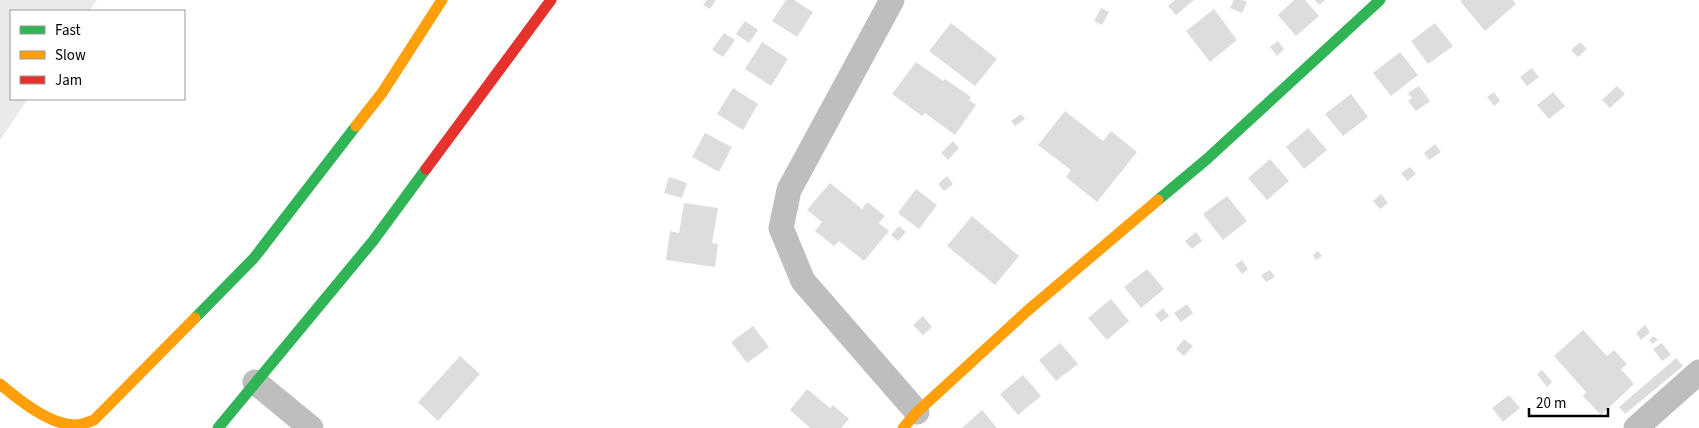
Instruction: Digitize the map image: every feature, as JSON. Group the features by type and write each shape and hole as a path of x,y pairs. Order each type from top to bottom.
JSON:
{"street":[{"path":"0,384 52,420 74,426 94,420 254,258 382,92 442,0"},
{"path":"218,428 373,241 550,0"},
{"path":"892,0 789,190 781,228 802,281 910,420 1026,312 1207,159 1380,0"},
{"path":"1636,428 1699,372"},
{"path":"255,382 311,428"}],"shaded area":[{"path":"0,0 97,0 90,10 10,10 10,100 27,100 0,140"}],"building":[{"path":"707,0 716,0 710,9 703,5"},
{"path":"786,0 794,0 813,12 797,37 772,21"},
{"path":"1175,0 1194,0 1176,15 1168,6"},
{"path":"1234,0 1247,2 1242,13 1230,8"},
{"path":"1294,0 1305,0 1319,16 1296,36 1278,15"},
{"path":"1315,0 1325,0 1319,5"},
{"path":"1513,0 1516,4 1485,31 1460,1"},
{"path":"1101,8 1109,12 1102,25 1094,21"},
{"path":"1214,9 1237,40 1210,62 1186,31"},
{"path":"745,21 758,30 749,43 736,34"},
{"path":"951,23 997,59 975,86 929,51"},
{"path":"1435,23 1453,46 1428,64 1411,41"},
{"path":"724,33 735,40 723,57 712,50"},
{"path":"1278,41 1284,49 1277,56 1270,47"},
{"path":"762,42 788,59 771,86 745,69"},
{"path":"1580,42 1587,49 1578,57 1571,50"},
{"path":"1400,52 1418,75 1391,96 1373,73"},
{"path":"916,62 943,81 945,79 971,97 969,100 976,105 955,135 925,113 922,116 892,94"},
{"path":"1532,68 1539,77 1527,86 1520,77"},
{"path":"1419,86 1430,101 1416,111 1408,101 1412,98 1408,93"},
{"path":"1617,86 1625,94 1610,108 1602,100"},
{"path":"733,88 758,104 743,130 717,114"},
{"path":"1494,92 1500,101 1494,106 1487,97"},
{"path":"1553,92 1565,106 1549,119 1537,105"},
{"path":"1351,94 1368,117 1343,136 1325,114"},
{"path":"1065,111 1103,141 1111,131 1137,152 1097,202 1066,177 1071,170 1038,145"},
{"path":"1021,114 1025,119 1015,126 1011,121"},
{"path":"1308,128 1327,150 1304,169 1286,147"},
{"path":"705,133 732,147 719,172 692,157"},
{"path":"953,141 959,148 948,160 941,153"},
{"path":"1435,144 1441,152 1429,160 1424,153"},
{"path":"1270,159 1289,181 1267,200 1248,178"},
{"path":"1410,167 1416,174 1407,181 1401,173"},
{"path":"947,176 953,184 944,191 938,184"},
{"path":"669,177 687,183 682,198 664,193"},
{"path":"830,183 862,209 867,202 885,216 879,223 889,231 864,261 839,241 834,246 815,231 822,222 807,210"},
{"path":"916,189 937,205 919,229 898,213"},
{"path":"1381,194 1388,203 1380,209 1373,201"},
{"path":"1227,196 1247,221 1223,240 1203,214"},
{"path":"684,203 718,208 712,243 718,244 715,267 666,260 670,231 679,233"},
{"path":"972,216 1019,256 995,285 947,246"},
{"path":"899,226 906,232 898,241 891,235"},
{"path":"1196,232 1202,241 1192,249 1185,241"},
{"path":"1318,251 1322,256 1316,260 1313,255"},
{"path":"1242,260 1248,269 1242,274 1235,265"},
{"path":"1147,269 1164,289 1141,308 1124,287"},
{"path":"1270,270 1275,277 1266,282 1261,275"},
{"path":"1111,299 1129,321 1107,340 1088,318"},
{"path":"1187,304 1193,313 1181,322 1174,313"},
{"path":"1163,308 1169,316 1161,322 1155,315"},
{"path":"923,316 932,327 923,335 913,325"},
{"path":"1645,325 1650,332 1641,340 1636,333"},
{"path":"753,326 769,347 747,363 731,342"},
{"path":"1583,330 1607,356 1614,350 1627,364 1621,369 1634,384 1601,415 1583,396 1586,392 1554,356"},
{"path":"1654,336 1658,340 1652,344 1649,340"},
{"path":"1184,339 1193,346 1184,356 1176,349"},
{"path":"1060,343 1078,364 1056,381 1039,360"},
{"path":"1662,343 1671,355 1662,361 1653,349"},
{"path":"460,356 480,374 438,421 418,402"},
{"path":"1676,358 1683,366 1625,414 1619,407"},
{"path":"1542,370 1552,382 1547,387 1537,374"},
{"path":"1023,375 1041,396 1018,415 1000,394"},
{"path":"807,389 830,408 833,405 849,419 841,428 810,428 790,410"},
{"path":"1509,395 1520,408 1503,422 1492,408"},
{"path":"982,410 997,428 962,428"}],"traffic: fast":[{"path":"1158,200 1207,159 1380,0"},
{"path":"195,318 254,258 356,126"},
{"path":"218,428 373,241 426,169"}],"traffic: slow":[{"path":"356,126 382,93 442,0"},
{"path":"903,428 917,412 1026,312 1158,200"},
{"path":"0,384 25,404 55,421 75,425 94,420 195,318"}],"traffic: jam":[{"path":"426,169 551,0"}]}
